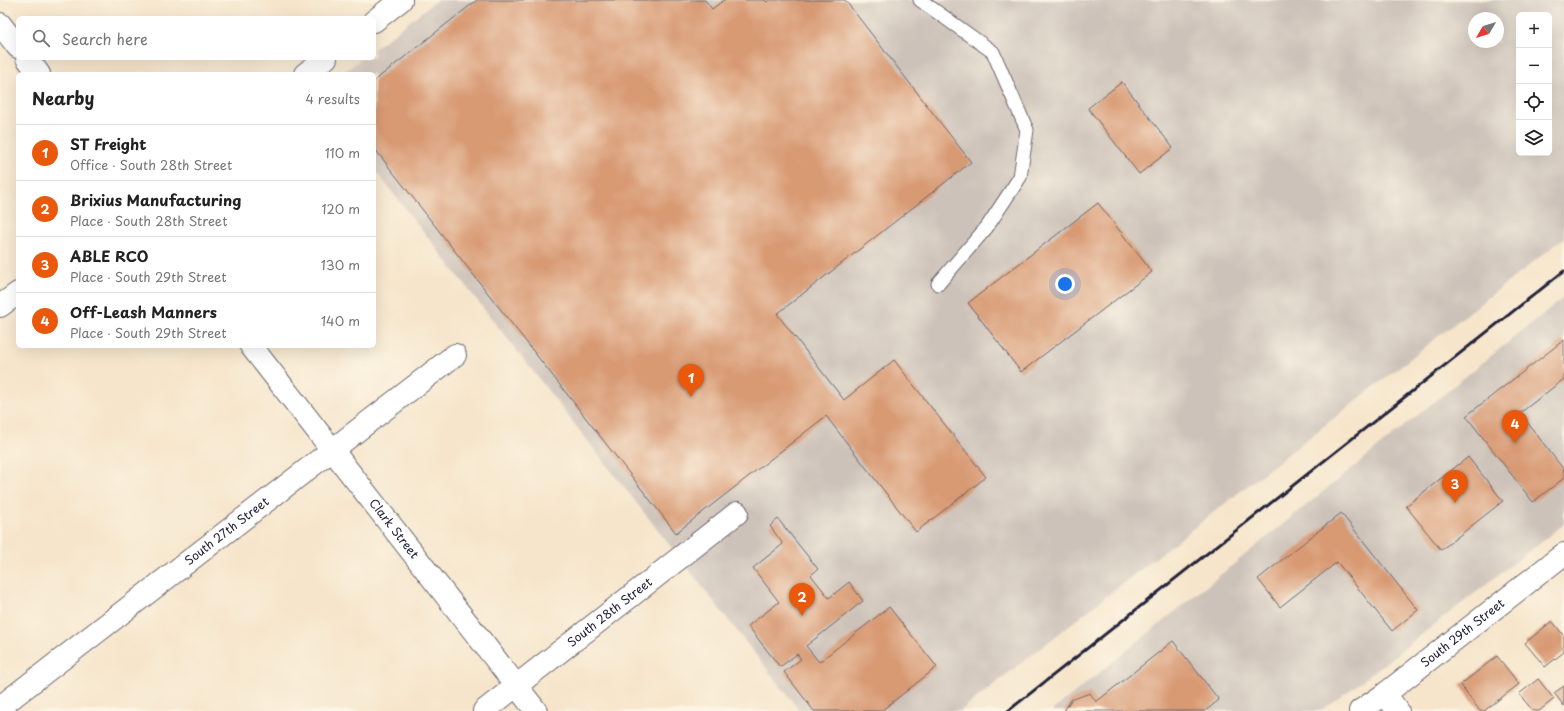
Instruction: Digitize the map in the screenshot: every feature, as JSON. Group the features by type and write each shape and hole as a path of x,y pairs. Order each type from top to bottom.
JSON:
{"street":[{"path":"376,19 401,0"},
{"path":"0,24 16,44"},
{"path":"28,60 38,72"},
{"path":"308,72 323,60"},
{"path":"0,306 16,294"},
{"name":"Clark Street","path":"253,348 536,711"},
{"name":"South 27th Street","path":"0,707 333,451 455,355"},
{"name":"South 28th Street","path":"484,711 737,513"},
{"name":"South 29th Street","path":"1360,711 1385,694 1564,554"},
{"path":"1385,694 1398,711"}],"lane":[{"path":"920,0 993,52 1028,130 1020,177 988,227 938,284"}],"shaded area":[{"path":"437,0 1564,0 1564,238 960,711 800,711 376,172 376,72 344,72 359,60 376,60 376,47"},
{"path":"1564,297 1564,524 1354,687 1320,711 1052,711"}],"building":[{"path":"477,0 705,0 712,9 724,0 765,0 767,2 769,0 845,0 971,162 777,314 844,400 894,360 986,477 916,532 826,416 676,533 376,151 376,79"},
{"path":"1122,82 1173,148 1139,174 1088,108"},
{"path":"1098,203 1152,272 1021,372 968,303"},
{"path":"1564,340 1564,379 1520,413 1564,470 1564,478 1533,502 1466,416"},
{"path":"1468,457 1503,501 1441,550 1406,506"},
{"path":"1341,513 1418,610 1392,631 1337,562 1280,607 1258,579"},
{"path":"778,519 818,569 811,575 829,598 849,582 863,601 806,646 819,662 889,607 937,667 881,711 814,711 784,672 801,659 797,654 780,667 748,626 779,602 753,568 783,544 770,526"},
{"path":"1552,621 1564,636 1564,652 1545,667 1525,643"},
{"path":"1173,641 1219,700 1205,711 1064,711 1071,700 1090,693 1096,702"},
{"path":"1497,656 1519,684 1484,711 1480,711 1460,685"},
{"path":"1538,679 1554,699 1539,711 1533,711 1519,694"},
{"path":"1564,686 1564,706 1554,693"}],"railway":[{"path":"1008,711 1564,271"}],"place":[{"name":"ST Freight","path":"691,397"},
{"name":"Off-Leash Manners","path":"1515,443"},
{"name":"ABLE RCO","path":"1455,503"},
{"name":"Brixius Manufacturing","path":"802,616"}]}
